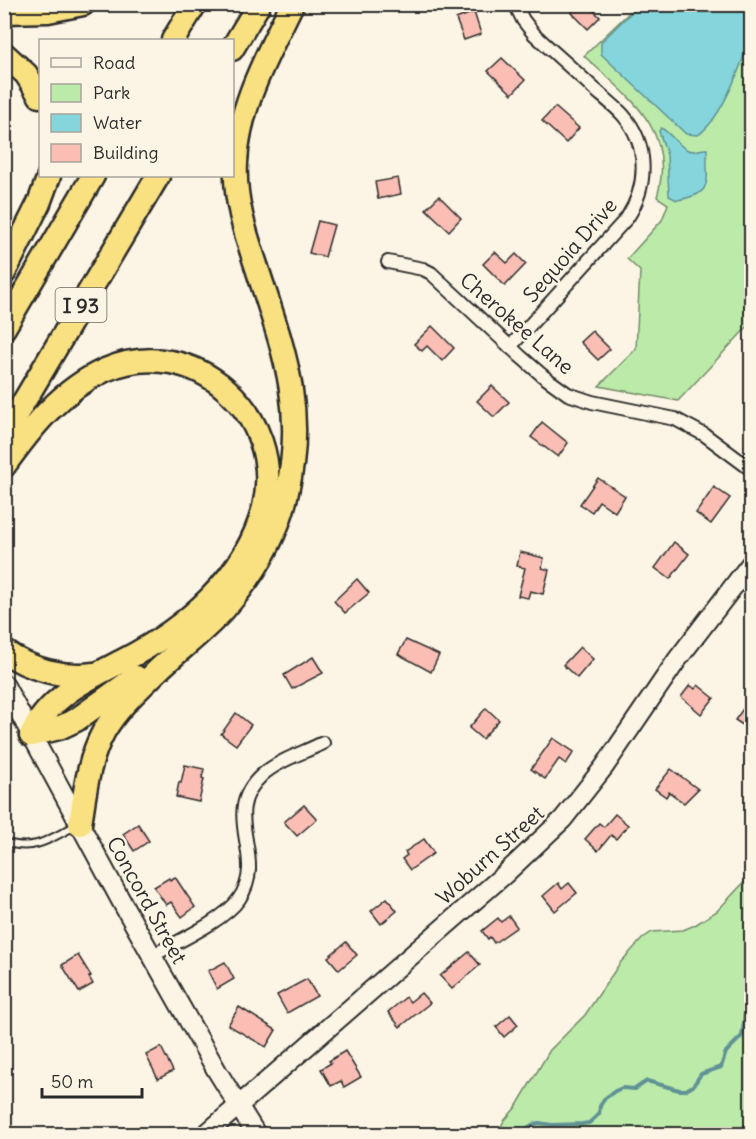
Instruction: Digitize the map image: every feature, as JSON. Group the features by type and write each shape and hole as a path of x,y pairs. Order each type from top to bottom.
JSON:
{"highway":[{"path":"4,12 48,11 83,4"},
{"path":"174,39 195,4"},
{"path":"234,46 258,4"},
{"path":"80,824 89,769 104,731 127,701 225,608 249,578 264,552 282,511 291,476 295,430 290,375 241,215 236,165 238,140 248,104 292,4"},
{"path":"4,54 26,74 39,94"},
{"path":"4,273 39,202 49,177"},
{"name":"I 93","path":"4,328 92,177"},
{"name":"I 93","path":"4,435 157,177"},
{"path":"4,466 25,437 63,395 105,370 135,362 159,361 190,368 211,378 230,392 241,404 259,433 266,459 267,496 257,528 236,565 218,590 188,620 153,644 70,690 42,714 31,735"},
{"path":"31,735 59,728 76,720 186,644"},
{"path":"4,651 27,664 55,673 80,675 98,673"}],"street":[{"name":"Sequoia Drive","path":"510,346 627,218 639,198 644,174 639,142 627,122 534,34 523,20 515,4"},
{"name":"Cherokee Lane","path":"388,262 423,269 431,273 543,376 568,394 592,402 675,419 705,435 752,470"},
{"name":"Woburn Street","path":"206,1134 505,874 562,819 604,767 671,667 752,562"},
{"name":"Concord Street","path":"4,684 152,956 238,1107 256,1134"},
{"path":"152,956 220,916 234,905 244,890 249,873 249,855 242,819 249,792 254,783 268,770 323,743"}],"lane":[{"path":"4,842 33,846 80,824"}],"green space":[{"path":"637,5 751,5 751,323 678,401 599,386 636,349 640,271 627,259 662,220 668,204 657,197 661,173 660,152 654,133 632,100 584,56"},
{"path":"751,875 751,1119 735,1134 497,1134 550,1050 585,1015 620,963 643,938 652,932 683,930 695,925 717,911"}],"water":[{"path":"640,4 751,5 751,33 731,88 715,116 698,135 686,134 601,54 601,42"},
{"path":"661,128 688,150 707,149 706,184 698,194 677,200 669,196 667,155 659,131"}],"building":[{"path":"566,4 587,4 600,17 588,29"},
{"path":"474,12 481,34 464,40 456,19"},
{"path":"502,58 525,80 512,94 488,71"},
{"path":"555,107 579,128 566,143 542,121"},
{"path":"398,178 401,194 378,199 375,182"},
{"path":"439,196 461,218 449,231 426,209"},
{"path":"318,221 334,225 325,257 309,253"},
{"path":"495,252 507,263 516,254 526,264 505,286 483,264"},
{"path":"432,326 454,348 442,361 427,346 422,351 414,344"},
{"path":"592,331 610,349 598,360 580,342"},
{"path":"492,386 509,402 494,417 477,401"},
{"path":"542,422 568,443 558,457 531,437"},
{"path":"598,478 625,496 615,512 599,501 592,512 580,504"},
{"path":"714,487 730,498 711,524 696,513"},
{"path":"674,542 689,554 670,579 655,568"},
{"path":"520,552 544,558 542,568 549,570 543,594 530,591 528,598 518,596 525,568 517,566"},
{"path":"357,579 369,593 345,613 334,601"},
{"path":"406,640 439,655 431,672 398,654"},
{"path":"580,647 593,659 577,678 563,665"},
{"path":"313,657 323,673 292,689 284,675"},
{"path":"690,685 695,689 698,685 714,698 701,714 681,697"},
{"path":"745,706 752,711 752,731 735,720"},
{"path":"486,708 499,720 482,739 469,728"},
{"path":"236,713 251,725 236,745 221,734"},
{"path":"553,738 574,752 566,764 559,759 545,779 531,769"},
{"path":"185,765 204,769 199,802 176,797"},
{"path":"671,769 698,789 684,803 669,792 666,797 655,789"},
{"path":"304,805 317,819 297,836 284,822"},
{"path":"615,814 628,825 616,839 611,835 598,851 585,839 599,823 604,827"},
{"path":"138,824 149,841 134,851 123,834"},
{"path":"424,839 434,853 410,870 402,859 407,855 405,852"},
{"path":"175,877 195,907 182,917 171,902 166,905 154,887"},
{"path":"558,883 562,889 569,883 577,893 555,911 543,896"},
{"path":"387,898 397,911 381,924 371,911"},
{"path":"509,916 517,927 494,943 490,937 488,939 482,931 498,918 501,922"},
{"path":"346,942 357,955 339,970 328,957"},
{"path":"469,952 480,965 452,989 440,976"},
{"path":"78,955 91,976 89,977 93,984 79,992 62,965"},
{"path":"225,962 234,979 217,989 208,971"},
{"path":"307,979 317,996 287,1013 277,995"},
{"path":"421,993 430,1003 400,1027 388,1012 406,997 410,1002"},
{"path":"239,1007 276,1030 266,1047 228,1025"},
{"path":"510,1015 518,1025 504,1037 496,1027"},
{"path":"161,1047 173,1071 158,1079 146,1055"},
{"path":"345,1051 361,1077 344,1087 341,1081 331,1086 321,1069"}],"waterway":[{"path":"519,1134 539,1123 552,1125 589,1123 599,1114 604,1099 615,1091 622,1088 635,1089 647,1081 679,1090 686,1090 693,1086 701,1074 721,1067 726,1052 742,1036 745,1015 752,998"}]}
